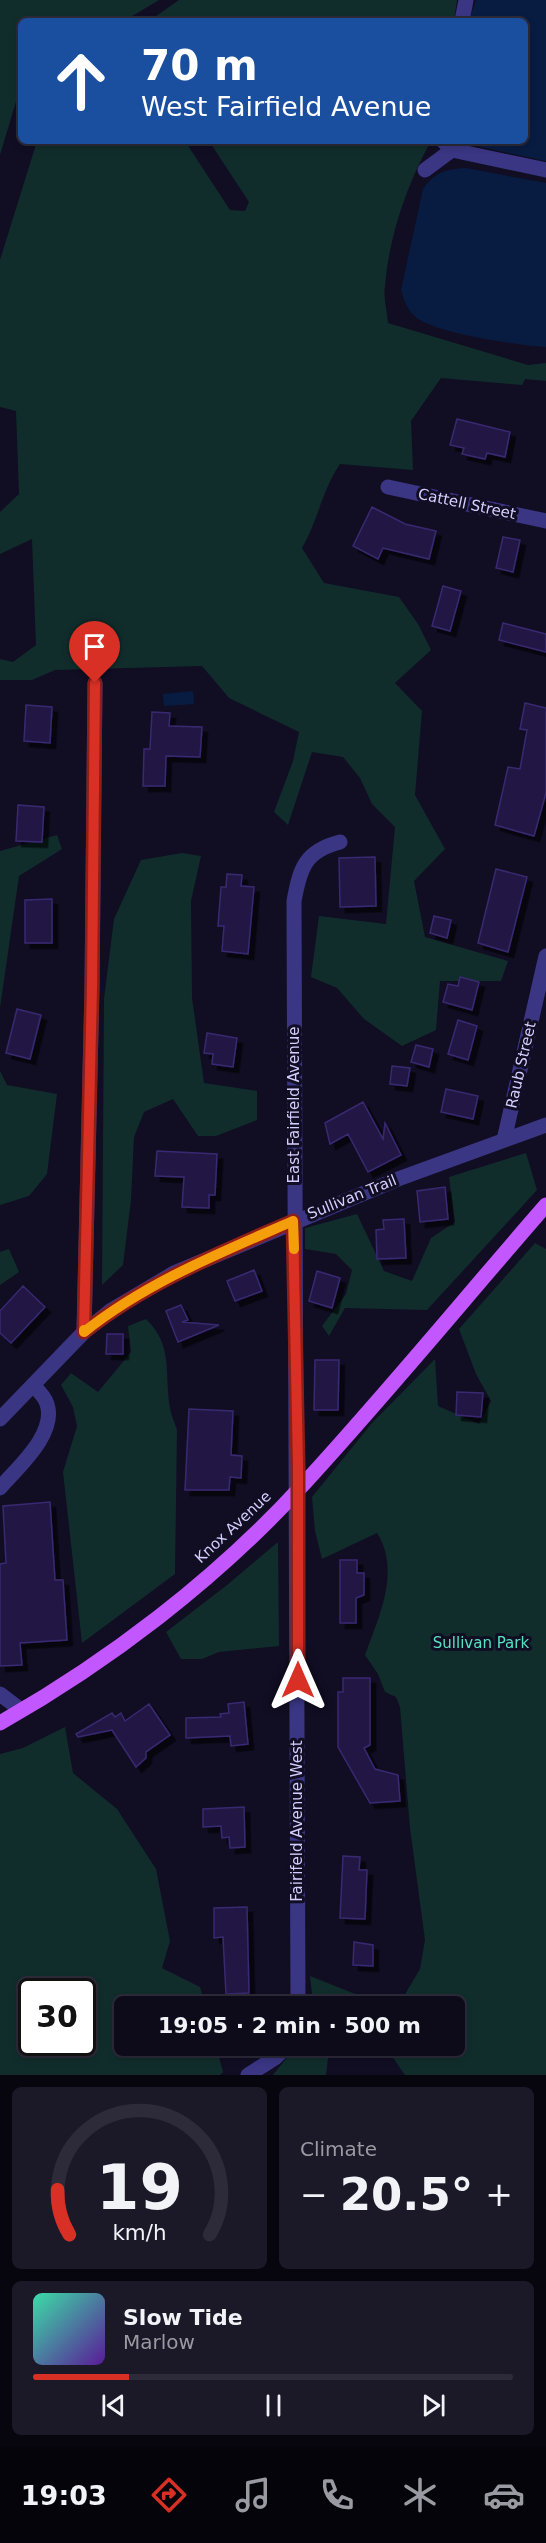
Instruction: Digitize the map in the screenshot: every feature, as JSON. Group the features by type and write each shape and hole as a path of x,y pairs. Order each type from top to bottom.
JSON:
{"main road":[{"name":"Knox Avenue","path":"0,1722 80,1673 185,1595 298,1490 546,1205"}],"street":[{"path":"463,18 466,0"},
{"path":"425,170 447,146 546,170"},
{"name":"Cattell Street","path":"388,487 546,521"},
{"path":"84,1332 92,987 95,683"},
{"name":"East Fairfield Avenue","path":"298,1490 293,1221 294,901 297,884 309,857 321,847 340,842"},
{"name":"Raub Street","path":"504,1140 546,956"},
{"name":"Sullivan Trail","path":"0,1419 84,1332 110,1311 174,1273 293,1221 546,1125"},
{"path":"0,1488 44,1433 49,1418 47,1403 33,1384"},
{"name":"Fairifeld Avenue West","path":"298,1490 298,1996"},
{"path":"0,1694 21,1710"},
{"path":"248,2075 277,2056"}],"green space":[{"path":"0,0 159,0 129,18 18,18 18,95 0,155"},
{"path":"179,0 457,0 454,18 153,18"},
{"path":"36,144 187,144 230,210 245,211 249,202 211,144 429,144 400,211 390,248 385,290 388,323 528,365 546,363 546,381 525,379 522,385 441,378 411,421 413,470 340,464 302,548 324,583 399,597 418,624 431,650 395,683 422,711 415,795 445,849 414,881 425,937 508,961 501,981 440,981 436,1030 402,1046 364,1019 337,988 311,977 319,916 386,924 395,827 372,804 360,778 343,757 312,752 288,825 274,812 293,761 299,732 229,698 202,666 55,670 32,680 0,680 0,659 13,662 36,645 32,539 0,554 0,512 19,494 16,411 0,407 0,260"},
{"path":"57,835 62,849 19,876 0,1008 0,851"},
{"path":"182,853 201,856 191,901 192,998 204,1083 257,1091 257,1120 216,1136 198,1136 173,1099 144,1112 134,1137 131,1200 123,1265 102,1285 104,999 114,919 141,860"},
{"path":"0,1071 7,1085 57,1094 47,1174 29,1196 0,1205"},
{"path":"526,1153 537,1190 427,1310 345,1308 329,1336 322,1326 346,1294 352,1270 336,1254 305,1249 305,1228 357,1214 384,1271 412,1281 431,1238 455,1222 449,1177"},
{"name":"Sullivan Park","path":"535,1243 546,1249 546,2075 405,2075 392,2056 465,2056 465,1996 404,1996 420,1969 425,1940 410,1828 400,1707 396,1697 385,1692 378,1674 365,1655 385,1594 387,1563 384,1548 377,1533 322,1559 315,1531 312,1497 372,1423 435,1359 438,1406 479,1424 491,1401 476,1374 459,1329"},
{"path":"9,1249 19,1272 0,1285 0,1252"},
{"path":"146,1319 155,1329 164,1350 168,1396 177,1430 175,1574 82,1643 63,1472 77,1426 73,1407 61,1385 71,1373 98,1392 131,1352 128,1326"},
{"path":"278,1542 279,1646 219,1652 202,1659 181,1659 166,1632"},
{"path":"65,1727 73,1773 117,1809 156,1869 170,1941 162,1968 200,1987 203,1996 114,1996 114,2056 219,2056 223,2072 220,2075 0,2075 0,1754 23,1748"},
{"path":"310,1976 360,1996 312,1996"},
{"path":"288,2056 328,2056 326,2075 273,2075"}],"water":[{"path":"476,0 546,0 546,161 474,144 528,144 528,18 470,18"},
{"path":"466,168 546,183 546,347 499,341 442,329 417,318 405,302 401,290 423,189 442,172"},
{"path":"193,691 194,704 164,706 163,694"}],"building":[{"path":"457,419 510,432 505,457 487,453 485,459 462,454 464,448 450,445"},
{"path":"372,507 405,524 436,531 429,559 383,548 378,559 353,546"},
{"path":"503,537 520,540 513,572 496,568"},
{"path":"443,586 461,591 450,631 432,626"},
{"path":"503,623 546,634 546,652 499,640"},
{"path":"525,703 546,708 546,793 534,836 495,825 508,767 520,769 527,730 520,729"},
{"path":"26,705 52,707 50,743 24,741"},
{"path":"152,712 170,713 169,726 202,727 200,757 166,756 165,786 143,786 144,749 150,749"},
{"path":"18,805 44,807 42,842 16,841"},
{"path":"375,857 376,906 340,907 339,858"},
{"path":"496,869 527,877 508,952 478,943"},
{"path":"227,874 242,875 241,886 254,887 248,954 222,951 224,926 218,926 221,887 226,887"},
{"path":"52,899 52,943 25,943 25,900"},
{"path":"434,916 451,920 447,938 430,933"},
{"path":"460,977 479,982 472,1010 443,1002 448,984 458,986"},
{"path":"17,1009 41,1015 30,1059 6,1053"},
{"path":"458,1020 477,1026 468,1060 448,1054"},
{"path":"207,1033 237,1038 233,1067 212,1064 213,1054 204,1053"},
{"path":"416,1045 433,1049 429,1067 411,1062"},
{"path":"392,1066 410,1068 407,1086 390,1084"},
{"path":"446,1089 478,1096 473,1119 441,1112"},
{"path":"363,1102 383,1139 385,1123 401,1155 368,1172 348,1134 330,1144 325,1123"},
{"path":"157,1151 217,1154 215,1195 209,1195 209,1208 182,1207 184,1177 155,1176"},
{"path":"445,1187 448,1219 420,1222 417,1191"},
{"path":"404,1219 406,1258 377,1259 376,1230 384,1229 383,1220"},
{"path":"254,1270 262,1291 235,1301 227,1281"},
{"path":"317,1271 340,1278 332,1308 309,1301"},
{"path":"23,1286 45,1307 11,1343 0,1333 0,1311"},
{"path":"181,1305 188,1320 182,1322 219,1325 178,1342 166,1311"},
{"path":"107,1334 123,1334 123,1354 106,1354"},
{"path":"315,1360 339,1360 338,1410 314,1410"},
{"path":"457,1392 483,1393 481,1417 456,1415"},
{"path":"189,1409 233,1411 231,1455 242,1456 241,1478 230,1477 229,1490 185,1490"},
{"path":"50,1502 55,1580 63,1580 67,1640 20,1643 22,1665 0,1666 0,1564 6,1563 3,1506"},
{"path":"340,1560 357,1560 357,1573 364,1573 364,1595 356,1598 356,1623 340,1623"},
{"path":"343,1678 370,1678 370,1745 364,1748 375,1769 398,1775 400,1801 370,1803 338,1747 338,1692 343,1692"},
{"path":"244,1702 248,1744 231,1746 230,1736 186,1738 186,1718 221,1717 220,1714 229,1713 228,1704"},
{"path":"149,1704 170,1735 146,1752 146,1758 136,1767 112,1730 78,1737 76,1734 112,1713 115,1717 121,1713 125,1721"},
{"path":"244,1807 245,1847 230,1848 229,1837 222,1838 221,1826 203,1827 203,1809"},
{"path":"343,1856 360,1857 359,1870 367,1870 365,1919 340,1918"},
{"path":"247,1907 249,1993 226,1994 223,1937 214,1938 214,1908"},
{"path":"354,1942 373,1945 373,1966 353,1965"}],"slow traffic":[{"path":"84,1330 84,1332 110,1311 174,1273 293,1221 294,1249"}],"route":[{"path":"95,683 92,987 84,1332 110,1311 174,1273 293,1221 298,1466 298,1680"}]}
